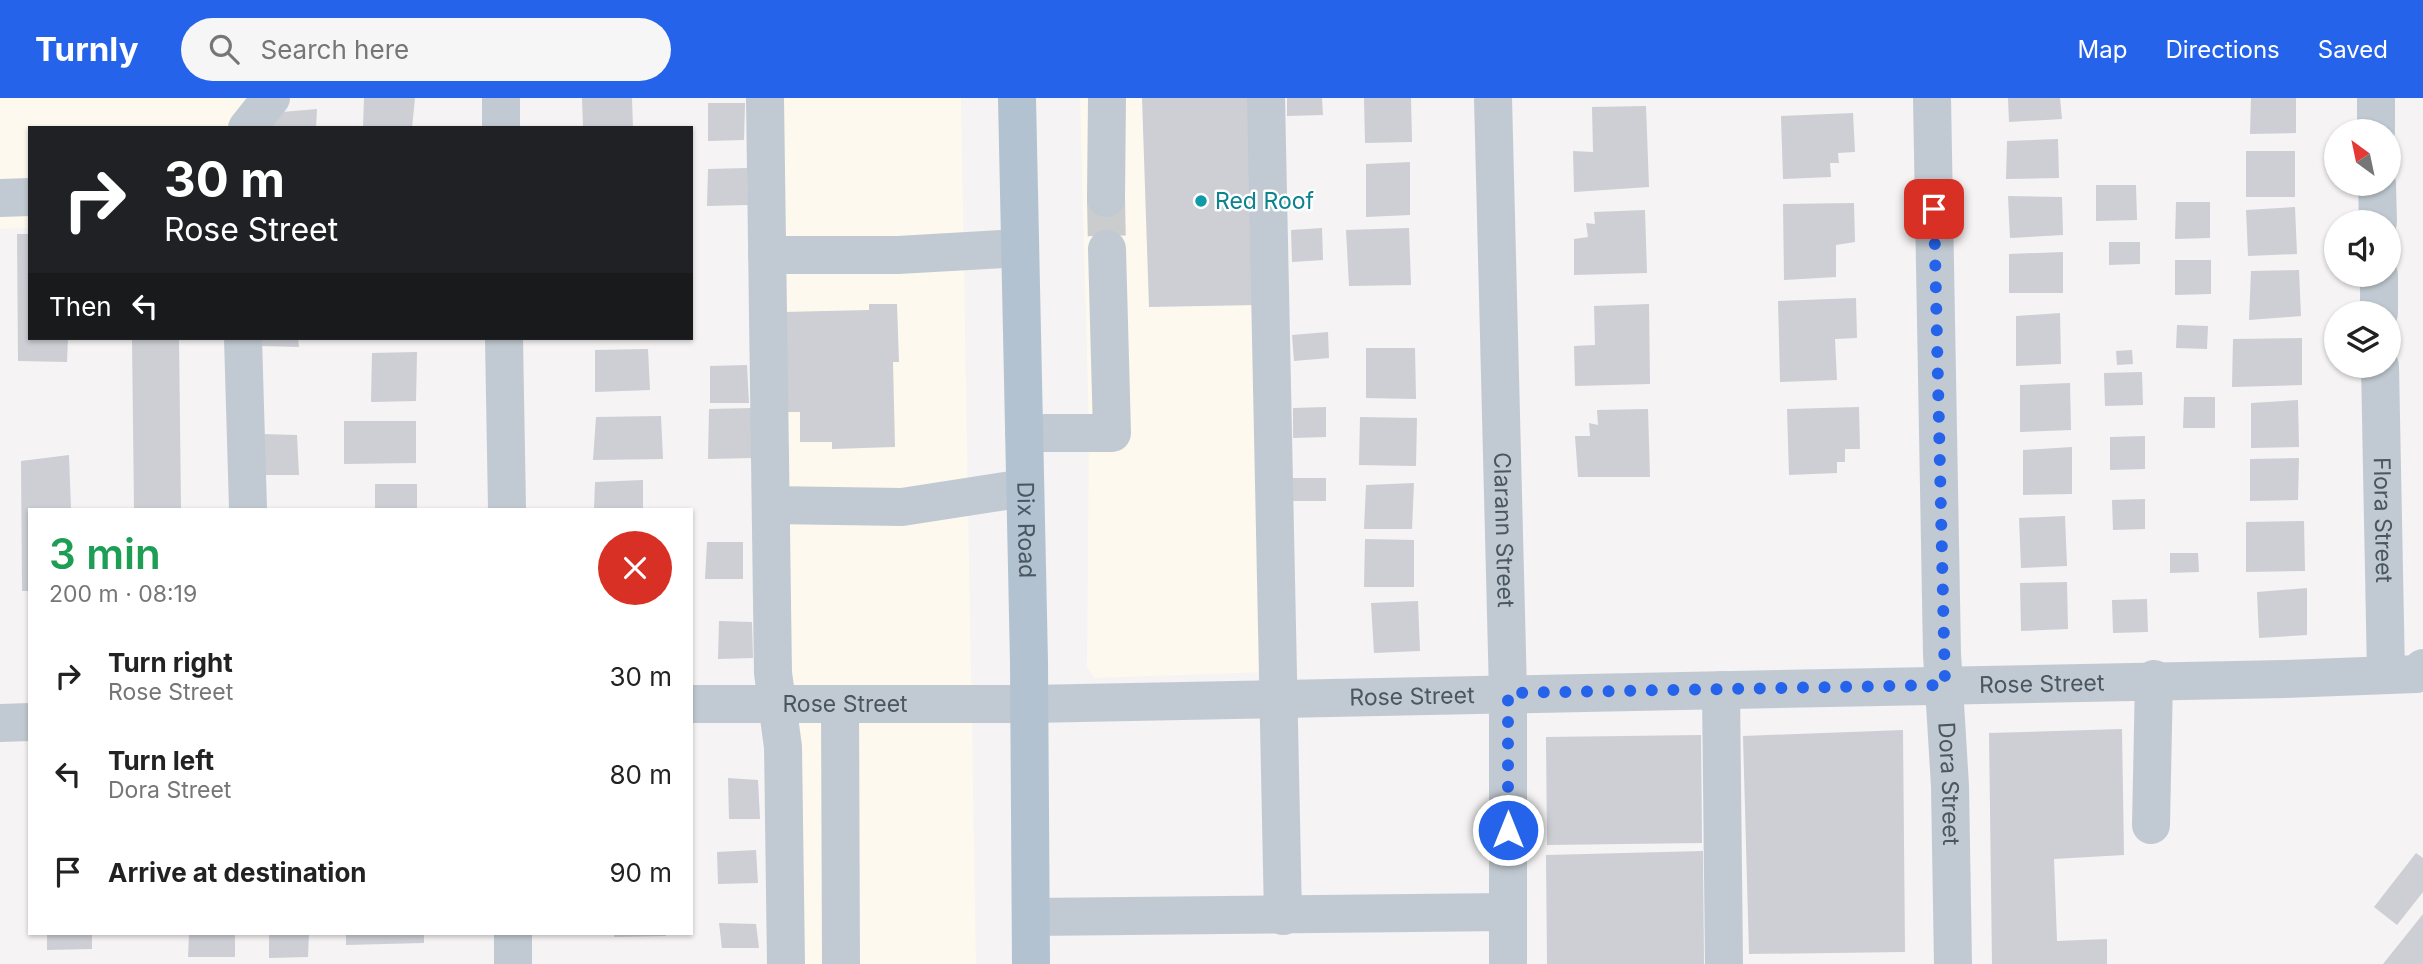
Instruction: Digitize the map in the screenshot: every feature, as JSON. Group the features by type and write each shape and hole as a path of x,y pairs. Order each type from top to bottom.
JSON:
{"main road":[{"name":"Dix Road","path":"1017,98 1026,488 1031,964"}],"street":[{"path":"249,126 271,98"},
{"path":"501,98 501,126"},
{"path":"765,98 771,505 776,704 783,747 786,964"},
{"path":"1106,198 1107,98"},
{"path":"1266,98 1283,916"},
{"name":"Clarann Street","path":"1493,98 1508,693 1508,964"},
{"name":"Dora Street","path":"1932,98 1942,654 1953,964"},
{"path":"2375,98 2376,119"},
{"path":"0,198 28,197"},
{"path":"767,255 898,255 1020,248"},
{"path":"1024,433 1112,433 1107,249"},
{"path":"243,340 248,508"},
{"path":"504,340 507,508"},
{"name":"Flora Street","path":"2380,378 2386,674"},
{"path":"771,505 902,507 1026,488"},
{"name":"Rose Street","path":"693,704 1029,704 1721,690 2416,674 2423,668"},
{"path":"2151,825 2154,679"},
{"path":"1721,690 1724,964"},
{"path":"840,704 841,964"},
{"path":"0,723 28,722"},
{"path":"1031,916 1283,916 1508,912"},
{"path":"513,935 513,964"}],"shaded area":[{"path":"0,98 263,98 241,126 28,126 28,228 0,229"},
{"path":"750,98 961,98 976,964 768,964"},
{"path":"1080,98 1278,98 1291,671 1094,678 1087,666 1089,431"}],"building":[{"path":"364,98 415,98 412,126 363,126"},
{"path":"582,98 632,98 633,126 583,126"},
{"name":"Red Roof","path":"1142,98 1255,98 1257,305 1149,307"},
{"path":"1287,98 1322,98 1323,115 1287,116"},
{"path":"1364,98 1411,98 1412,142 1365,143"},
{"path":"2008,98 2060,98 2062,119 2009,122"},
{"path":"2251,98 2296,98 2296,133 2250,134"},
{"path":"708,103 745,103 744,140 708,141"},
{"path":"1646,106 1649,187 1574,192 1573,151 1593,152 1592,107"},
{"path":"317,109 316,126 269,126 270,113"},
{"path":"1853,113 1855,152 1838,153 1839,163 1830,163 1831,177 1783,179 1781,116"},
{"path":"2058,139 2059,178 2006,179 2007,141"},
{"path":"2246,151 2295,151 2295,197 2246,197"},
{"path":"1410,162 1410,215 1366,217 1366,164"},
{"path":"747,168 748,205 707,206 708,169"},
{"path":"2096,185 2136,185 2137,220 2096,221"},
{"path":"2008,196 2062,197 2063,235 2010,238"},
{"path":"2176,202 2210,202 2210,238 2175,239"},
{"path":"1854,203 1855,242 1836,245 1836,277 1784,280 1783,204"},
{"path":"2295,207 2297,254 2248,256 2246,210"},
{"path":"1645,210 1647,273 1574,275 1574,239 1588,237 1586,223 1595,224 1594,212"},
{"path":"1322,228 1323,260 1292,262 1291,230"},
{"path":"1409,228 1411,285 1349,286 1346,230"},
{"path":"17,234 28,234 28,340 68,340 67,362 18,361"},
{"path":"2109,242 2140,242 2140,264 2109,265"},
{"path":"2063,252 2063,293 2009,293 2009,254"},
{"path":"2175,260 2211,260 2211,294 2175,295"},
{"path":"2299,270 2301,316 2249,320 2251,271"},
{"path":"1856,298 1857,338 1835,339 1837,380 1780,382 1778,301"},
{"path":"869,304 897,304 899,362 893,362 895,447 832,449 832,442 800,442 800,412 785,412 783,312 869,310"},
{"path":"1649,304 1650,384 1575,386 1574,346 1595,345 1594,306"},
{"path":"2060,313 2061,364 2016,366 2016,316"},
{"path":"2177,325 2208,326 2207,349 2176,348"},
{"path":"1328,332 1329,358 1294,361 1292,335"},
{"path":"2302,338 2302,385 2232,387 2233,339"},
{"path":"132,340 179,340 181,508 134,508"},
{"path":"261,340 298,340 299,347 261,346"},
{"path":"1366,348 1415,348 1416,399 1366,398"},
{"path":"648,349 650,390 595,392 595,350"},
{"path":"2132,350 2133,364 2117,365 2116,351"},
{"path":"417,352 416,401 371,402 372,353"},
{"path":"747,365 749,403 710,403 710,366"},
{"path":"2142,372 2143,405 2105,406 2104,373"},
{"path":"2070,383 2071,430 2020,432 2020,385"},
{"path":"2184,397 2215,397 2215,428 2183,428"},
{"path":"2298,400 2299,447 2251,448 2251,403"},
{"path":"1326,407 1326,437 1293,438 1293,408"},
{"path":"1859,407 1860,449 1845,449 1845,462 1837,462 1837,473 1789,475 1787,409"},
{"path":"753,408 752,458 708,459 709,409"},
{"path":"1648,409 1650,477 1578,477 1575,436 1590,436 1589,423 1598,425 1597,410"},
{"path":"661,416 663,459 593,460 596,417"},
{"path":"1360,417 1417,418 1416,466 1359,465"},
{"path":"344,421 416,421 416,463 344,464"},
{"path":"262,434 297,435 299,475 263,475"},
{"path":"2145,436 2145,469 2110,470 2110,437"},
{"path":"2072,447 2072,494 2023,495 2023,450"},
{"path":"69,455 71,508 28,508 28,591 22,591 21,461"},
{"path":"2299,458 2298,500 2250,501 2250,459"},
{"path":"1291,478 1326,478 1326,501 1292,501"},
{"path":"643,480 643,508 594,508 595,482"},
{"path":"1414,483 1412,529 1364,529 1366,485"},
{"path":"375,484 417,484 417,508 375,508"},
{"path":"2145,499 2145,529 2113,530 2112,500"},
{"path":"2065,516 2067,566 2021,568 2019,518"},
{"path":"2304,521 2305,571 2246,572 2246,522"},
{"path":"1365,539 1414,540 1414,587 1364,587"},
{"path":"707,542 743,542 743,579 705,579"},
{"path":"2170,553 2198,553 2199,572 2170,573"},
{"path":"2067,582 2068,629 2021,631 2020,583"},
{"path":"2307,588 2307,635 2259,638 2257,592"},
{"path":"2147,599 2148,632 2113,633 2112,600"},
{"path":"1418,601 1420,651 1374,653 1371,603"},
{"path":"719,621 752,622 753,658 718,659"},
{"path":"2122,729 2124,855 2054,859 2057,941 2107,939 2107,964 1992,964 1989,733"},
{"path":"1903,730 1905,952 1749,954 1743,736"},
{"path":"1701,735 1702,843 1547,845 1546,737"},
{"path":"728,778 758,780 760,819 729,819"},
{"path":"756,850 758,883 718,884 717,852"},
{"path":"1703,851 1704,964 1547,964 1546,855"},
{"path":"2416,853 2423,858 2423,892 2397,925 2374,907"},
{"path":"2423,914 2423,964 2383,964"},
{"path":"719,923 756,924 759,948 722,948"},
{"path":"47,935 92,935 92,949 47,950"},
{"path":"189,935 235,935 235,957 188,957"},
{"path":"269,935 309,935 308,957 269,958"},
{"path":"346,935 424,935 424,943 346,945"},
{"path":"614,935 666,935 666,936"}],"tunnel":[{"path":"1106,198 1107,249"}],"place":[{"name":"Red Roof","path":"1201,201"}],"route":[{"path":"1508,830 1508,693 1945,685 1942,654 1934,209"}]}
